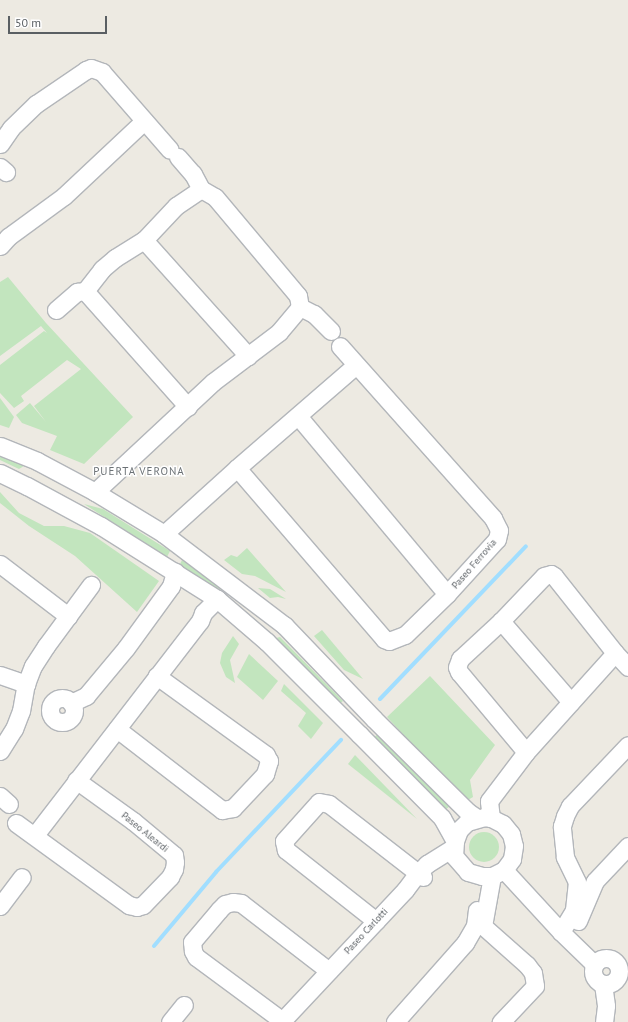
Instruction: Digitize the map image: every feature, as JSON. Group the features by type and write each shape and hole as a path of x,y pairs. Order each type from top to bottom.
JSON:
{"street":[{"path":"0,144 11,128 36,104 86,70 91,68 102,72 144,121 193,174 202,189 215,197 298,296 300,307"},
{"path":"0,246 8,237 64,196 144,121"},
{"path":"56,310 77,292 85,291 102,269 115,258 144,240 176,206 202,189"},
{"path":"144,240 248,356"},
{"path":"85,291 188,407"},
{"path":"300,307 314,314 331,331"},
{"path":"95,492 188,407 213,382 279,332 300,307"},
{"name":"Paseo Ferrovia","path":"237,468 384,639 389,641 405,635 447,594 497,540 499,530 493,518 340,346"},
{"path":"164,534 237,468 356,365"},
{"path":"298,416 447,594"},
{"path":"0,446 37,461 95,492 164,534 284,625 374,719 468,812 503,824 511,834 514,846 512,859 493,874 479,926 395,1022"},
{"path":"27,486 37,461"},
{"path":"0,474 27,486 101,526 220,602 267,642 442,818 454,848 468,872 493,874 564,935 594,964"},
{"path":"0,564 68,616"},
{"path":"70,703 86,696 126,648 171,586 175,572"},
{"path":"526,752 457,670 460,659 501,621 544,576 551,574 554,576 615,653 628,667"},
{"path":"0,751 14,729 21,711 26,684 33,666 91,585"},
{"path":"38,838 160,678 200,622 203,613 220,602"},
{"path":"501,621 571,702"},
{"path":"267,642 284,625"},
{"path":"484,818 488,801 526,752 615,653"},
{"path":"0,675 26,684"},
{"path":"120,732 222,810 233,808 265,774 269,761 266,755 160,678"},
{"path":"564,935 574,910 577,882 566,857 562,826 565,816 570,806 628,745"},
{"name":"Paseo Aleardi","path":"16,823 133,906 144,905 170,877 174,869 174,856 133,821 80,782"},
{"path":"376,921 286,850 284,841 319,802 323,802 421,875 427,864 454,848 463,826 484,818"},
{"path":"564,935 580,917 595,881 628,846"},
{"name":"Paseo Carlotti","path":"283,1021 405,890 421,875"},
{"path":"0,905 22,877"},
{"path":"577,882 595,881"},
{"path":"283,1021 196,957 193,951 192,942 219,910 225,904 233,902 241,903 329,971"},
{"path":"479,926 527,965 534,979 535,986 532,990 501,1022"},
{"path":"603,984 612,983 623,968 610,958 597,961 593,968 594,976 603,984 606,1006 604,1022"},
{"path":"170,1022 184,1005"}],"green space":[{"path":"8,277 46,323 133,417 84,464 50,450 57,436 22,423 16,415 30,403 46,422 34,406 81,369 67,360 21,396 24,401 14,408 0,393 0,365 44,331 47,333 41,326 0,356 0,282"},
{"path":"0,398 14,417 9,428 0,425"},
{"path":"0,452 27,464 19,469 0,460"},
{"path":"0,492 19,513 44,526 64,526 90,533 159,581 137,612 75,556 29,526 0,503"},
{"path":"84,504 103,509 170,551 167,557"},
{"path":"247,548 286,592 255,576 242,574 224,560 231,555 237,557"},
{"path":"182,560 228,592 204,584 179,566"},
{"path":"258,588 270,589 286,599 278,597 270,598"},
{"path":"322,630 363,679 344,670 314,636"},
{"path":"233,636 239,644 230,660 235,683 226,677 220,663 222,653"},
{"path":"280,637 343,701 338,705 272,639"},
{"path":"249,654 278,681 263,700 237,677"},
{"path":"430,676 495,745 470,780 473,797 468,800 441,776 387,717"},
{"path":"284,684 323,723 311,739 298,726 306,713 281,691"},
{"path":"378,734 450,806 444,811 372,739"},
{"path":"355,755 417,819 348,764"},
{"path":"484,832 490,833 498,841 498,853 490,861 484,862 478,861 470,853 469,847 470,841 478,833"}],"waterway":[{"path":"380,699 526,546"},
{"path":"154,946 216,872 341,740"}],"district":[{"name":"PUERTA VERONA","path":"139,471"}]}
